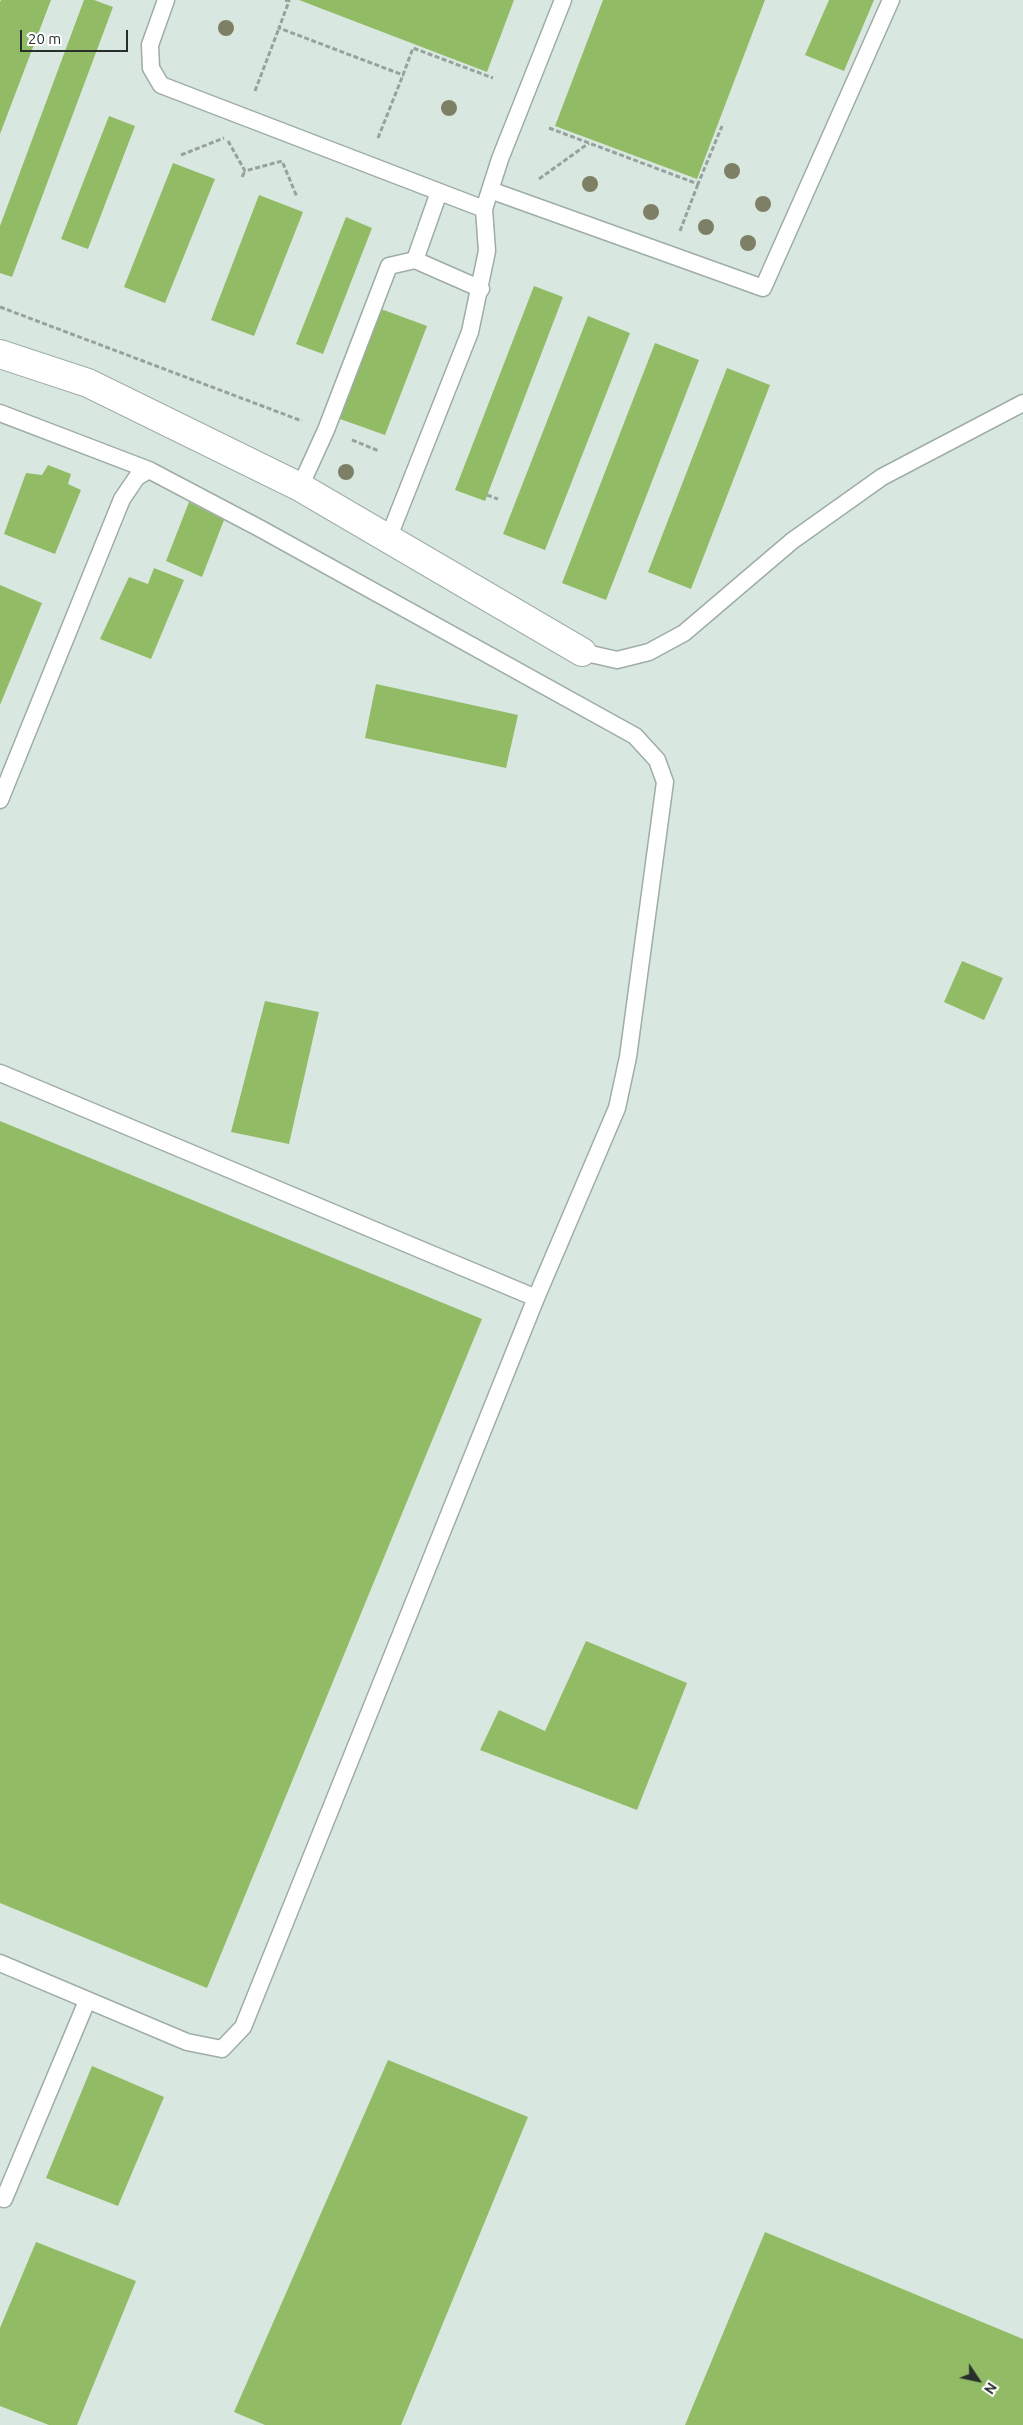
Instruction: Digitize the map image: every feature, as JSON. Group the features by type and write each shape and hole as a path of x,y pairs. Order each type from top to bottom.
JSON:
{"street":[{"path":"0,354 88,383 300,487 582,652"}],"lane":[{"path":"166,0 150,44 151,68 161,85 484,209"},
{"path":"388,538 470,332 481,289 487,252 484,209 563,0"},
{"path":"490,190 763,288 891,0"},
{"path":"415,260 440,192"},
{"path":"300,487 326,430 389,266 415,260 481,289"},
{"path":"582,652 617,660 649,652 684,633 792,541 882,477 1023,404"},
{"path":"0,413 149,470 261,529 635,736 657,760 665,782 628,1057 617,1108 536,1298 243,2027 222,2049 187,2042 0,1963"},
{"path":"0,800 122,499 137,477 149,470"},
{"path":"0,1073 536,1298"},
{"path":"4,2199 87,2001"}],"path":[{"path":"255,91 289,2 285,0"},
{"path":"279,28 403,74"},
{"path":"378,138 413,48 494,78"},
{"path":"671,255 722,126"},
{"path":"549,128 698,184"},
{"path":"181,156 226,137 245,171"},
{"path":"512,198 589,142"},
{"path":"242,177 245,171 282,161 298,197"},
{"path":"0,307 379,451"},
{"path":"487,495 498,499"}],"building":[{"path":"1,0 51,0 0,134 0,2"},
{"path":"84,0 94,0 113,7 12,277 0,273 0,226"},
{"path":"299,0 514,0 487,72"},
{"path":"603,0 765,0 697,179 555,126"},
{"path":"829,0 874,0 844,71 805,55"},
{"path":"109,116 135,126 88,249 61,239"},
{"path":"173,163 215,179 165,303 124,287"},
{"path":"259,195 303,212 254,336 211,320"},
{"path":"346,217 372,228 323,354 296,344"},
{"path":"534,286 563,297 485,501 455,490"},
{"path":"381,309 427,326 385,435 340,419"},
{"path":"588,316 630,333 545,550 503,534"},
{"path":"655,343 699,360 606,600 562,583"},
{"path":"727,368 770,385 691,589 648,572"},
{"path":"48,465 71,474 68,484 81,490 55,554 4,534 26,473 42,475"},
{"path":"189,502 224,520 202,577 166,561"},
{"path":"154,568 184,580 151,659 100,639 129,577 148,584"},
{"path":"0,585 42,603 0,705"},
{"path":"376,684 518,715 506,768 365,738"},
{"path":"962,961 1003,978 984,1020 944,1002"},
{"path":"265,1001 319,1012 289,1144 231,1132"},
{"path":"0,1121 482,1319 207,1988 0,1903"},
{"path":"586,1641 687,1683 637,1810 480,1750 499,1710 545,1731"},
{"path":"388,2060 528,2117 401,2425 265,2425 234,2412"},
{"path":"92,2066 164,2097 118,2206 46,2178"},
{"path":"765,2232 1023,2339 1023,2425 685,2425"},
{"path":"36,2242 136,2281 77,2425 49,2425 0,2406 0,2328"}]}
